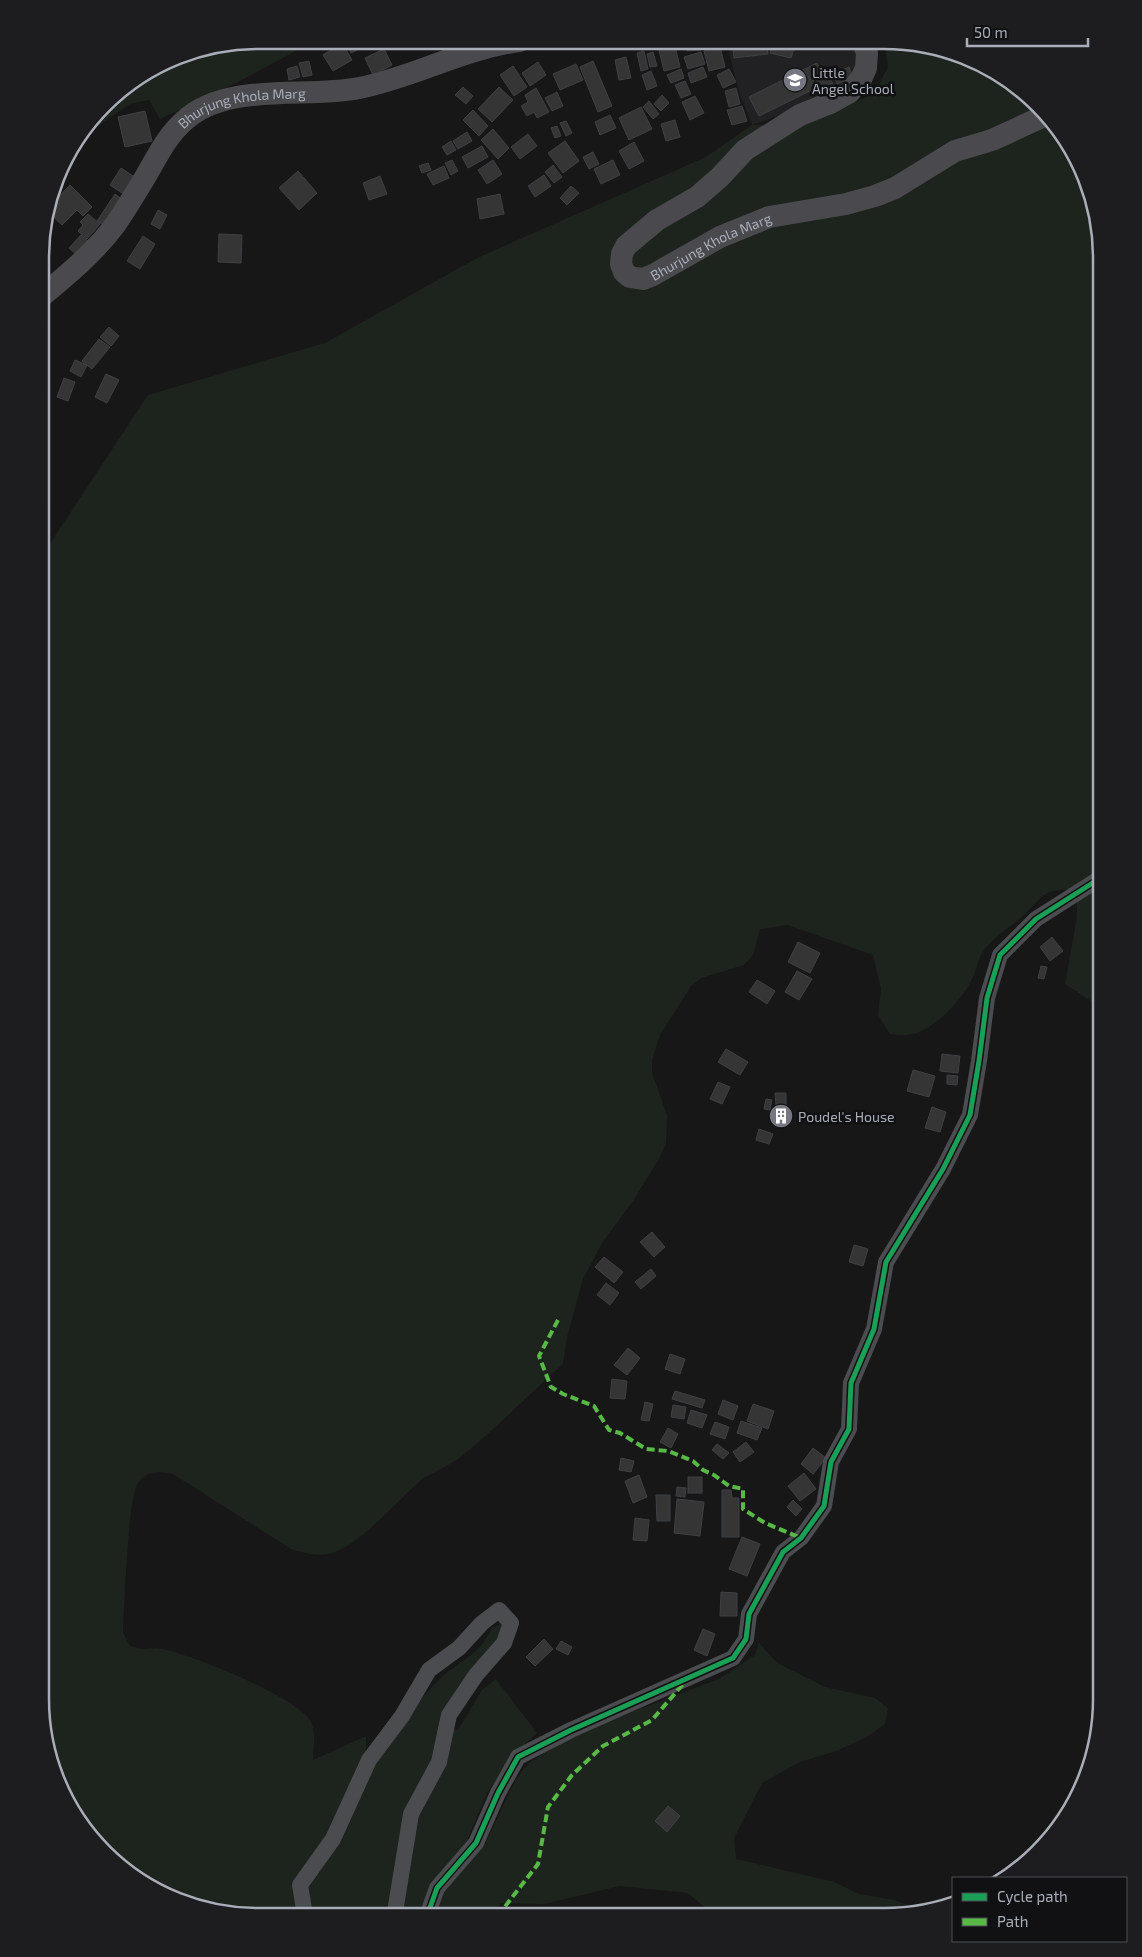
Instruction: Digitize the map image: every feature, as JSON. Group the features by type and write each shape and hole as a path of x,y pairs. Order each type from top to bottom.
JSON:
{"main road":[{"name":"Bhurjung Khola Marg","path":"49,290 80,263 114,226 170,134 185,119 200,109 218,102 272,92 358,89 396,79 467,52 481,49"},
{"name":"Bhurjung Khola Marg","path":"866,49 866,68 862,77 850,92 830,103 800,115 767,135 745,150 720,177 697,197 657,220 644,230 626,246 622,254 621,264 624,272 630,277 643,279 720,237 770,218 846,204 875,196 895,188 955,151 992,140 1039,118"}],"street":[{"path":"430,1908 437,1888 476,1843 498,1793 518,1758 571,1730 733,1658 738,1652 746,1639 749,1614 783,1552 801,1538 824,1506 831,1462 849,1429 851,1383 874,1329 886,1262 943,1170 970,1115 987,998 1000,955 1036,918 1093,883"},
{"path":"304,1908 300,1885 333,1839 369,1760 402,1716 429,1670 459,1648 482,1624 499,1610 511,1623 504,1643 476,1675 449,1715 439,1762 411,1814 396,1908"}],"shaded area":[{"path":"244,49 299,49 238,82 160,119 149,100 130,104 92,130 130,92 165,70 217,53"},
{"name":"Little Angel School","path":"728,49 855,49 859,57 858,74 832,97 752,125 740,95"},
{"path":"885,49 925,53 977,70 1012,92 1050,130 1065,153 1082,191 1089,217 1093,244 1093,1002 1065,984 1077,917 1077,889 1056,891 1041,897 1025,914 986,947 980,956 969,985 950,1010 925,1029 910,1035 890,1034 878,1015 881,989 873,955 788,925 760,929 753,955 744,965 701,978 691,986 660,1035 652,1060 652,1073 667,1115 666,1142 661,1155 633,1201 602,1243 583,1279 567,1337 563,1364 473,1447 454,1461 420,1481 366,1532 343,1548 332,1553 317,1555 291,1549 173,1474 154,1472 146,1476 138,1483 132,1508 127,1554 123,1633 130,1646 141,1649 156,1648 190,1657 240,1677 286,1700 302,1712 311,1722 314,1736 313,1760 366,1736 366,1750 382,1753 432,1687 481,1646 492,1628 500,1624 504,1626 498,1644 457,1688 451,1729 458,1730 482,1690 496,1679 537,1733 514,1754 487,1793 467,1841 485,1844 516,1779 529,1763 563,1742 634,1711 719,1679 755,1655 759,1643 777,1663 825,1687 875,1698 888,1708 885,1724 865,1738 836,1751 800,1762 762,1783 734,1838 736,1859 834,1882 859,1894 894,1900 911,1906 898,1908 706,1908 688,1893 620,1886 544,1904 501,1903 497,1908 244,1908 204,1901 165,1887 130,1865 110,1847 84,1815 70,1792 60,1766 53,1740 49,1713 49,545 148,395 325,343 477,258 706,157 752,125 802,125 874,94 888,67"}],"building":[{"path":"332,49 346,49 352,60 333,71 323,55"},
{"path":"349,49 359,49 351,53"},
{"path":"384,49 392,65 373,75 365,58"},
{"path":"659,49 676,49 680,67 664,71"},
{"path":"687,49 701,49 701,50 687,51"},
{"path":"720,49 725,67 709,71 704,51"},
{"path":"733,49 767,49 768,54 734,58"},
{"path":"771,49 794,49 791,58 770,53"},
{"path":"644,51 648,69 641,71 637,53"},
{"path":"653,52 657,66 650,67 647,54"},
{"path":"701,52 705,64 688,69 684,57"},
{"path":"626,57 631,78 619,80 615,60"},
{"path":"309,61 312,75 303,77 299,63"},
{"path":"593,61 612,106 598,112 580,67"},
{"path":"538,62 546,75 530,86 522,73"},
{"path":"817,63 823,75 813,80 816,88 759,116 749,97"},
{"path":"576,64 583,80 560,90 553,74"},
{"path":"297,66 300,77 289,80 287,69"},
{"path":"513,66 527,87 514,96 500,75"},
{"path":"703,67 707,77 691,83 688,73"},
{"path":"849,67 853,78 837,84 833,74"},
{"path":"681,69 684,78 671,83 667,75"},
{"path":"729,69 736,82 723,88 717,75"},
{"path":"651,71 657,86 647,90 642,75"},
{"path":"829,75 834,87 820,92 816,80"},
{"path":"685,81 691,94 681,98 675,85"},
{"path":"463,87 473,96 466,104 455,95"},
{"path":"499,87 513,100 492,122 478,109"},
{"path":"536,88 549,112 537,118 534,112 527,116 521,106 528,102 525,95"},
{"path":"736,88 740,104 729,107 725,91"},
{"path":"557,92 563,106 552,111 545,98"},
{"path":"662,95 669,103 661,111 654,104"},
{"path":"695,96 704,113 690,120 682,102"},
{"path":"649,101 659,114 653,119 643,107"},
{"path":"742,106 747,121 732,125 727,110"},
{"path":"641,107 652,129 629,140 619,118"},
{"path":"473,110 488,126 479,136 463,120"},
{"path":"145,111 152,141 125,147 118,117"},
{"path":"610,115 616,128 600,135 595,122"},
{"path":"675,120 680,137 666,141 661,124"},
{"path":"566,121 572,133 566,136 560,123"},
{"path":"557,126 561,136 555,138 551,128"},
{"path":"493,129 509,148 498,159 481,140"},
{"path":"467,132 472,141 458,149 453,141"},
{"path":"528,134 537,146 520,159 511,147"},
{"path":"451,141 456,150 447,155 442,147"},
{"path":"565,141 579,161 563,173 548,153"},
{"path":"634,142 644,161 629,169 619,151"},
{"path":"482,146 488,157 468,168 462,157"},
{"path":"593,152 599,164 589,169 583,157"},
{"path":"452,160 458,171 451,175 445,163"},
{"path":"493,160 502,174 487,184 478,170"},
{"path":"613,160 620,175 601,184 594,169"},
{"path":"428,163 431,170 422,173 419,166"},
{"path":"553,165 562,177 554,183 545,172"},
{"path":"444,166 449,178 433,185 427,174"},
{"path":"121,168 136,178 125,195 110,185"},
{"path":"298,171 317,193 299,210 279,188"},
{"path":"544,175 551,186 535,197 528,186"},
{"path":"380,176 387,194 369,200 363,183"},
{"path":"70,185 92,207 83,216 77,210 62,225 53,217 58,198"},
{"path":"571,186 579,193 567,205 560,198"},
{"path":"115,194 124,201 107,227 97,221"},
{"path":"500,194 504,214 480,219 477,199"},
{"path":"158,210 167,215 160,229 151,224"},
{"path":"88,214 100,224 87,239 78,231 83,225 80,222"},
{"path":"219,234 242,235 241,263 218,262"},
{"path":"81,235 89,242 77,255 69,248"},
{"path":"143,236 155,244 140,269 127,261"},
{"path":"109,327 119,336 111,346 100,337"},
{"path":"99,339 110,347 92,369 82,361"},
{"path":"75,360 87,365 81,377 70,371"},
{"path":"106,374 119,380 107,403 95,397"},
{"path":"64,378 75,382 68,401 57,397"},
{"path":"1052,937 1063,951 1050,961 1040,947"},
{"path":"798,942 820,953 810,973 788,962"},
{"path":"1041,966 1047,967 1044,979 1038,978"},
{"path":"797,971 812,979 799,1000 785,992"},
{"path":"757,980 775,991 767,1004 749,992"},
{"path":"726,1049 748,1062 740,1075 718,1062"},
{"path":"942,1054 960,1056 958,1073 940,1071"},
{"path":"913,1070 935,1076 929,1097 907,1091"},
{"path":"947,1075 958,1076 957,1085 947,1084"},
{"path":"718,1082 730,1087 722,1104 710,1099"},
{"path":"775,1093 786,1093 786,1105 776,1105"},
{"path":"766,1099 772,1100 770,1110 764,1109"},
{"path":"932,1107 946,1112 940,1132 925,1128"},
{"name":"Poudel's House","path":"775,1108 787,1108 787,1125 774,1125"},
{"path":"759,1129 773,1134 769,1144 756,1140"},
{"path":"652,1232 665,1247 654,1257 640,1242"},
{"path":"854,1245 868,1249 863,1266 849,1262"},
{"path":"604,1257 623,1272 614,1283 595,1267"},
{"path":"651,1269 656,1276 641,1289 635,1282"},
{"path":"606,1283 619,1293 610,1305 597,1295"},
{"path":"628,1348 640,1358 627,1375 614,1365"},
{"path":"670,1354 685,1359 680,1374 665,1369"},
{"path":"612,1379 627,1381 625,1399 610,1398"},
{"path":"675,1391 705,1400 702,1408 672,1399"},
{"path":"723,1400 738,1406 733,1420 718,1414"},
{"path":"645,1402 653,1404 649,1421 641,1420"},
{"path":"753,1404 774,1411 768,1429 747,1421"},
{"path":"673,1405 686,1407 684,1419 671,1417"},
{"path":"691,1410 707,1415 702,1428 687,1423"},
{"path":"741,1421 762,1428 757,1440 737,1433"},
{"path":"715,1422 729,1427 725,1439 710,1434"},
{"path":"668,1428 678,1434 671,1448 660,1442"},
{"path":"746,1442 754,1452 740,1462 733,1452"},
{"path":"717,1444 729,1453 723,1459 712,1450"},
{"path":"813,1448 826,1458 813,1474 801,1464"},
{"path":"621,1458 634,1461 631,1472 619,1470"},
{"path":"804,1473 816,1489 800,1501 788,1486"},
{"path":"639,1475 647,1497 633,1503 625,1481"},
{"path":"688,1477 702,1477 702,1493 688,1493"},
{"path":"677,1487 686,1488 685,1497 676,1496"},
{"path":"722,1490 731,1490 732,1498 739,1498 739,1537 722,1537"},
{"path":"656,1495 670,1495 670,1521 657,1521"},
{"path":"677,1499 704,1502 700,1536 674,1533"},
{"path":"793,1500 802,1509 796,1516 787,1507"},
{"path":"635,1518 649,1520 647,1541 633,1540"},
{"path":"742,1537 760,1544 747,1576 729,1569"},
{"path":"721,1592 737,1593 737,1616 720,1616"},
{"path":"703,1629 715,1634 707,1656 694,1650"},
{"path":"544,1639 553,1649 535,1666 526,1657"},
{"path":"561,1641 572,1647 568,1655 556,1649"},
{"path":"668,1806 680,1816 667,1832 655,1821"}],"marked path":[{"path":"558,1320 539,1356 551,1387 563,1394 594,1406 609,1430 620,1433 646,1449 668,1451 693,1461 703,1470 714,1475 729,1486 743,1489 743,1509 765,1523 801,1538"},
{"path":"504,1908 538,1864 548,1807 572,1775 603,1746 652,1720 684,1683"}],"cycle path":[{"path":"430,1908 437,1888 476,1843 498,1793 518,1757 571,1730 733,1658 746,1639 749,1614 783,1552 801,1538 824,1506 831,1462 849,1429 851,1383 874,1329 886,1262 943,1169 970,1115 987,998 1000,955 1036,919 1093,883"}],"place":[{"name":"Little Angel School","path":"795,80"},
{"name":"Poudel's House","path":"781,1116"}]}
